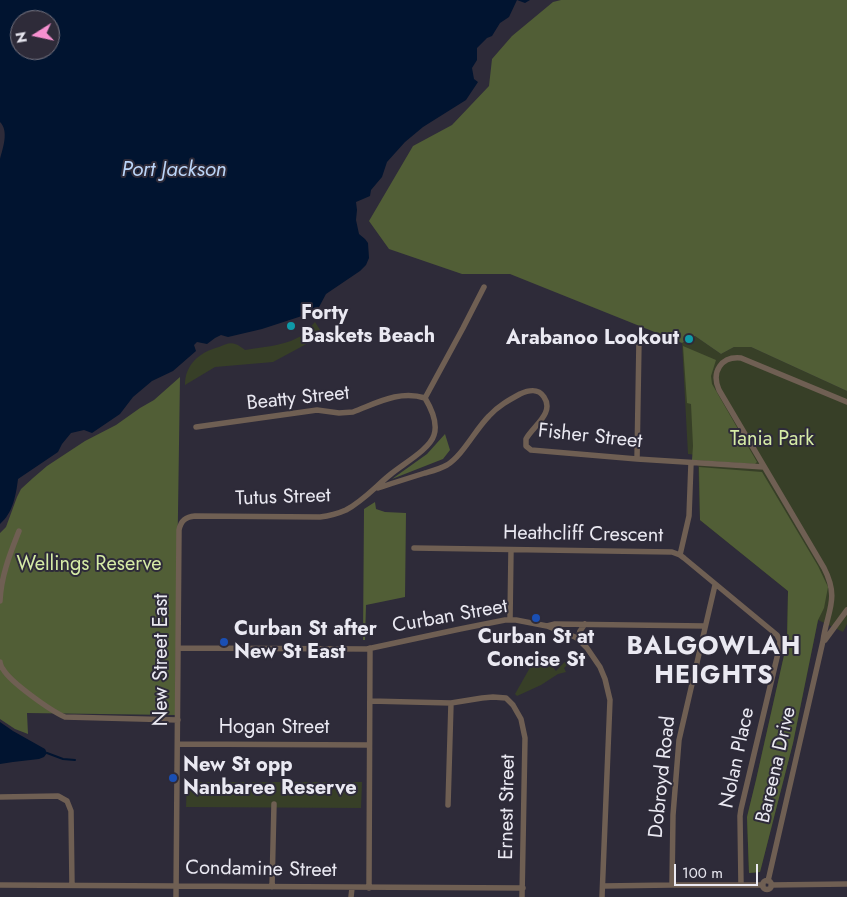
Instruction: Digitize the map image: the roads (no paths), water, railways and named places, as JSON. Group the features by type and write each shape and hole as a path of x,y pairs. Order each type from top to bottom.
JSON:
{"street":[{"path":"376,488 431,442 435,426 425,398 484,287"},
{"path":"637,459 639,341"},
{"name":"Bareena Drive","path":"766,897 767,885 832,595 827,574 717,385 716,372 723,362 728,359 736,357 746,359 847,402"},
{"name":"Fisher Street","path":"376,488 445,466 457,456 495,410 516,396 532,390 542,393 547,407 544,416 526,439 525,444 529,450 764,467"},
{"name":"Beatty Street","path":"196,427 317,410 347,413 401,395 425,398"},
{"path":"680,555 690,516 691,463"},
{"name":"Tutus Street","path":"185,519 195,516 303,517 334,515 346,510 376,488"},
{"name":"New Street East","path":"176,897 179,530 181,523 185,519"},
{"path":"0,600 6,565 19,531"},
{"name":"Heathcliff Crescent","path":"414,548 667,551 680,555 759,619"},
{"path":"510,620 511,550"},
{"name":"Dobroyd Road","path":"672,885 672,815 679,740 715,585"},
{"path":"823,641 847,610"},
{"path":"828,618 832,624 838,621"},
{"name":"Nolan Place","path":"741,885 740,816 780,647 777,635 759,619"},
{"name":"Curban Street","path":"178,648 364,649 510,620 547,626 574,637 587,648 600,667 606,679 610,700 602,897"},
{"path":"547,626 555,624 585,624 705,626"},
{"path":"578,640 580,631 585,624"},
{"path":"369,888 370,648"},
{"path":"0,662 2,669 9,677 65,718 178,720"},
{"name":"Ernest Street","path":"451,703 492,697 506,698 513,705 521,719 526,738 522,897"},
{"path":"370,701 451,703 448,805"},
{"name":"Hogan Street","path":"178,744 369,744"},
{"path":"0,797 58,796 67,801 71,810 72,885"},
{"path":"272,887 274,804"},
{"path":"603,886 847,884"},
{"name":"Condamine Street","path":"0,885 522,888"},
{"path":"351,897 352,888"}],"water":[{"name":"Port Jackson","path":"0,0 517,0 509,17 500,23 492,36 487,38 477,48 477,60 472,68 474,79 478,82 466,100 423,127 405,142 387,162 382,177 371,190 370,196 356,202 356,220 359,234 368,243 369,258 366,265 326,294 318,309 308,314 262,329 228,337 221,335 207,344 197,342 194,345 196,351 173,371 152,381 133,397 120,414 92,433 84,430 71,433 58,452 18,479 11,509 0,524 0,159 5,135 0,122"},
{"path":"517,0 530,0 525,3"},
{"path":"0,722 45,749 47,753 39,759 0,764"}],"waterway":[{"path":"47,753 63,759 75,760"}],"place":[{"name":"Forty Baskets Beach","path":"291,326"},
{"name":"Arabanoo Lookout","path":"689,339"},
{"name":"Curban St at Concise St","path":"536,618"},
{"name":"Curban St after New St East","path":"224,642"},
{"name":"New St opp Nanbaree Reserve","path":"173,778"}],"district":[{"name":"BALGOWLAH HEIGHTS","path":"714,662"}],"park label":[{"name":"Tania Park","path":"772,440"},
{"name":"Wellings Reserve","path":"89,565"}]}
